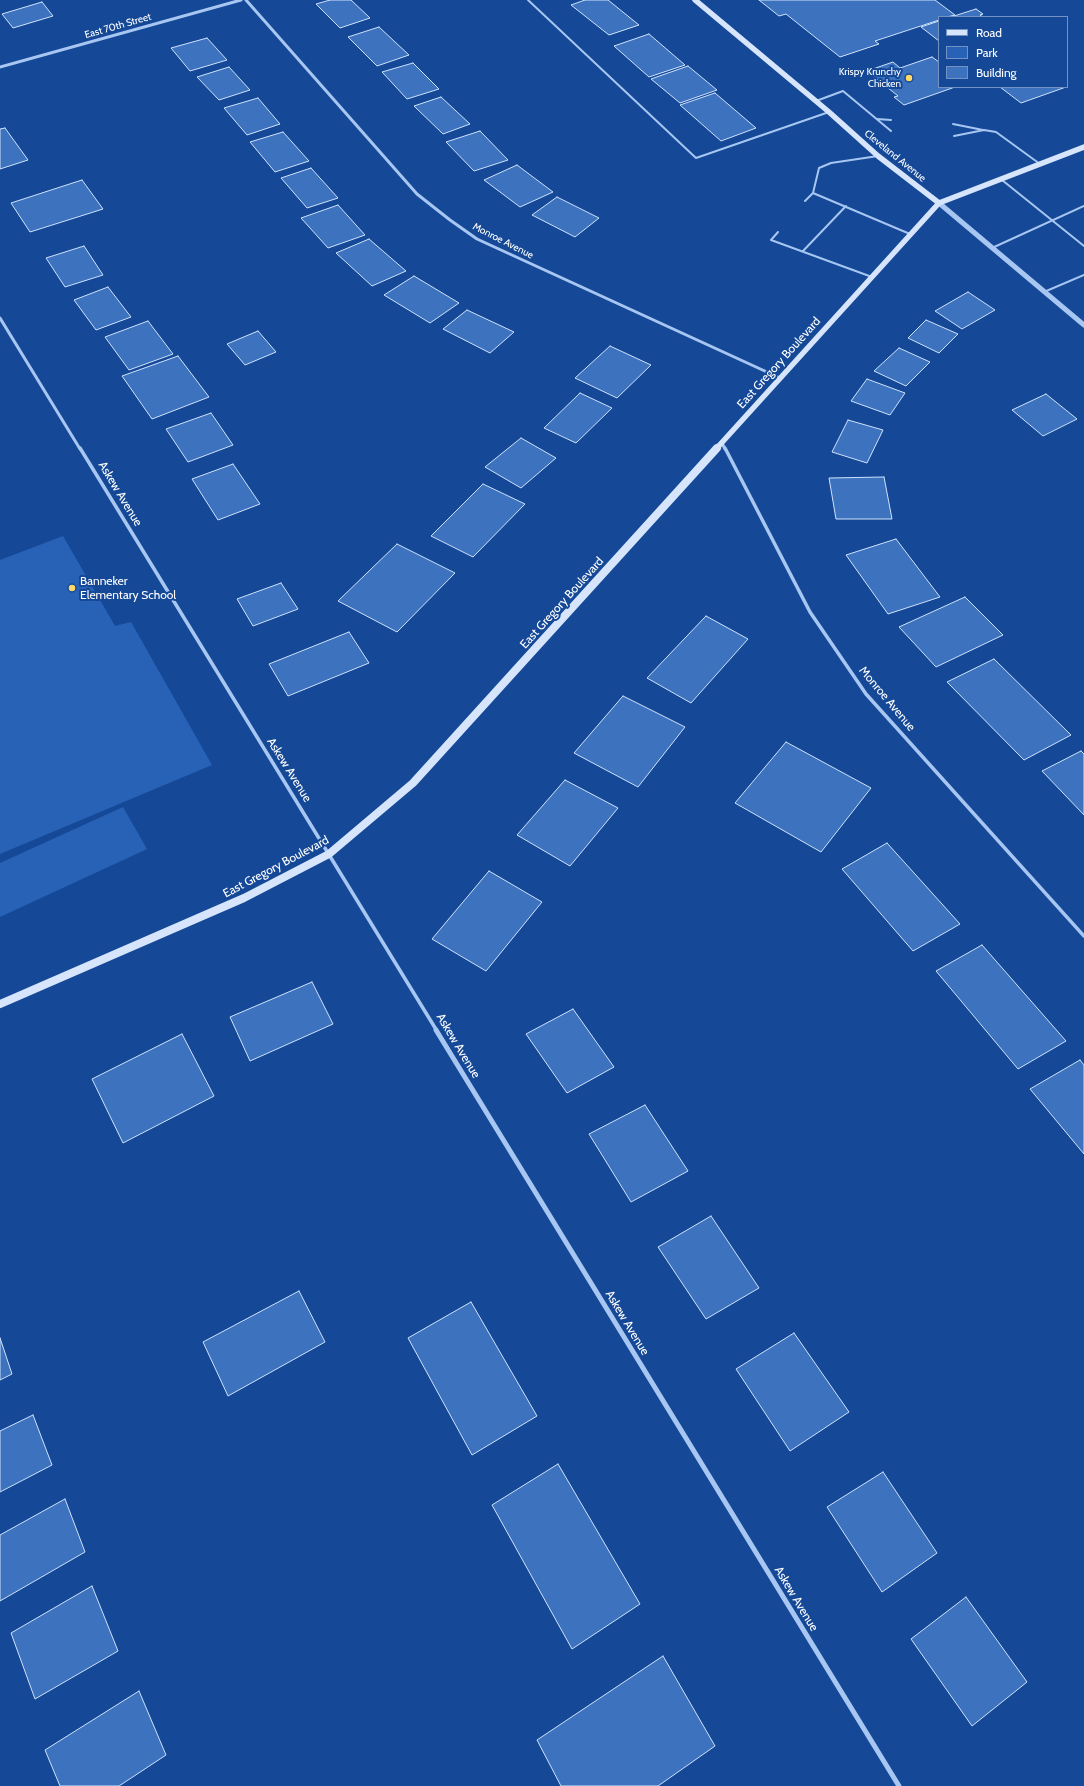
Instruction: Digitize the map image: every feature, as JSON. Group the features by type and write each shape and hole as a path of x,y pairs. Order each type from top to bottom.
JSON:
{"main road":[{"name":"Cleveland Avenue","path":"695,0 829,112 878,156 939,203"},
{"name":"East Gregory Boulevard","path":"0,1004 244,898 329,854 413,783 939,203 1002,180 1084,147"}],"street":[{"name":"East 70th Street","path":"0,67 241,0"},
{"name":"Monroe Avenue","path":"246,0 417,194 450,220 478,239 780,378"},
{"name":"Cleveland Avenue","path":"939,203 1084,325"},
{"name":"Askew Avenue","path":"0,318 899,1786"},
{"name":"Monroe Avenue","path":"722,443 810,612 866,694 1084,936"}],"lane":[{"path":"528,0 696,158 829,112"},
{"path":"816,101 843,91 891,131"},
{"path":"876,118 892,120"},
{"path":"953,124 996,132 1040,164"},
{"path":"954,136 984,130"},
{"path":"805,201 813,193 818,168 831,163 878,156"},
{"path":"1002,180 1084,246"},
{"path":"813,193 911,234"},
{"path":"803,251 846,206"},
{"path":"992,248 1084,206"},
{"path":"778,232 771,240 872,277"},
{"path":"1044,292 1084,275"}],"green space":[{"path":"63,536 115,626 131,622 212,765 0,854 0,560"},
{"path":"123,807 147,849 0,917 0,863"}],"building":[{"path":"330,0 351,0 370,18 340,28 316,4"},
{"path":"585,0 608,0 639,25 609,35 571,5"},
{"path":"759,0 935,0 955,15 938,16 938,20 875,41 879,44 840,57 786,14 779,16"},
{"path":"42,2 53,16 13,28 2,14"},
{"path":"976,9 983,14 980,15 982,16 954,16"},
{"path":"938,21 938,40 921,27"},
{"path":"379,27 409,55 377,66 348,37"},
{"path":"649,34 685,65 649,77 614,46"},
{"path":"207,38 227,60 190,71 171,48"},
{"path":"932,57 938,61 938,88 952,88 904,105 894,97 898,96 867,71 893,62 900,68"},
{"path":"413,63 439,89 407,99 382,72"},
{"path":"688,66 717,90 680,103 651,79"},
{"path":"229,67 250,90 219,100 197,77"},
{"path":"1001,88 1063,88 1021,103"},
{"path":"715,93 756,128 721,141 680,105"},
{"path":"441,97 470,124 443,134 414,106"},
{"path":"258,98 280,124 247,135 224,108"},
{"path":"5,128 28,160 0,169 0,129"},
{"path":"480,131 508,160 474,171 446,142"},
{"path":"283,132 309,161 275,172 250,142"},
{"path":"517,165 553,192 520,207 484,180"},
{"path":"311,168 338,198 307,208 281,178"},
{"path":"82,180 103,209 30,232 11,203"},
{"path":"557,197 599,218 575,237 532,215"},
{"path":"338,205 365,235 328,248 301,218"},
{"path":"369,239 406,271 372,286 336,253"},
{"path":"84,246 103,275 65,287 46,258"},
{"path":"414,276 459,303 430,323 384,295"},
{"path":"108,287 131,317 96,330 74,300"},
{"path":"968,292 995,310 962,329 935,311"},
{"path":"467,310 514,332 490,353 443,329"},
{"path":"926,320 958,334 939,353 908,338"},
{"path":"148,321 173,354 129,370 105,337"},
{"path":"258,331 276,352 245,365 227,344"},
{"path":"610,346 651,365 617,398 575,378"},
{"path":"899,348 930,362 906,386 874,371"},
{"path":"178,356 209,397 152,419 122,376"},
{"path":"867,379 905,393 890,415 851,401"},
{"path":"580,393 612,408 576,443 544,428"},
{"path":"1046,394 1077,419 1043,436 1012,410"},
{"path":"211,413 233,445 188,462 166,429"},
{"path":"848,420 883,430 867,463 832,452"},
{"path":"521,438 556,458 521,488 485,467"},
{"path":"233,464 260,504 218,520 192,479"},
{"path":"884,477 892,519 836,519 829,478"},
{"path":"483,484 525,504 473,557 431,536"},
{"path":"896,539 940,597 888,614 846,555"},
{"path":"397,544 455,573 397,632 338,601"},
{"path":"281,583 298,609 253,626 237,599"},
{"path":"965,597 1003,635 936,667 899,627"},
{"path":"706,616 748,639 691,703 647,678"},
{"path":"349,632 369,663 288,696 269,664"},
{"path":"994,659 1071,735 1024,760 947,682"},
{"path":"623,696 685,727 638,787 574,753"},
{"path":"786,742 871,788 821,852 735,803"},
{"path":"1081,751 1084,754 1084,815 1042,771"},
{"path":"565,780 618,808 570,866 517,835"},
{"path":"887,843 960,924 913,951 842,869"},
{"path":"489,871 542,902 486,971 432,939"},
{"path":"982,945 1066,1041 1018,1069 936,971"},
{"path":"312,982 333,1024 250,1061 230,1017"},
{"path":"573,1009 614,1067 567,1093 526,1034"},
{"path":"182,1034 214,1096 123,1143 92,1079"},
{"path":"1080,1060 1084,1065 1084,1154 1030,1089"},
{"path":"645,1105 688,1171 631,1202 589,1134"},
{"path":"711,1216 759,1288 706,1319 658,1247"},
{"path":"299,1291 325,1342 228,1396 203,1342"},
{"path":"471,1302 537,1416 472,1455 408,1338"},
{"path":"794,1333 849,1412 790,1451 736,1369"},
{"path":"0,1338 12,1374 0,1380"},
{"path":"33,1415 52,1465 0,1492 0,1431"},
{"path":"558,1464 640,1604 572,1649 492,1505"},
{"path":"883,1472 937,1553 882,1592 827,1507"},
{"path":"65,1499 85,1552 0,1601 0,1535"},
{"path":"92,1586 118,1651 35,1699 11,1633"},
{"path":"966,1597 1027,1682 972,1726 911,1639"},
{"path":"663,1656 715,1746 658,1786 561,1786 537,1740"},
{"path":"139,1691 166,1755 119,1786 60,1786 45,1750"}],"place":[{"name":"Krispy Krunchy Chicken","path":"909,78"},
{"name":"Banneker Elementary School","path":"72,588"}]}
